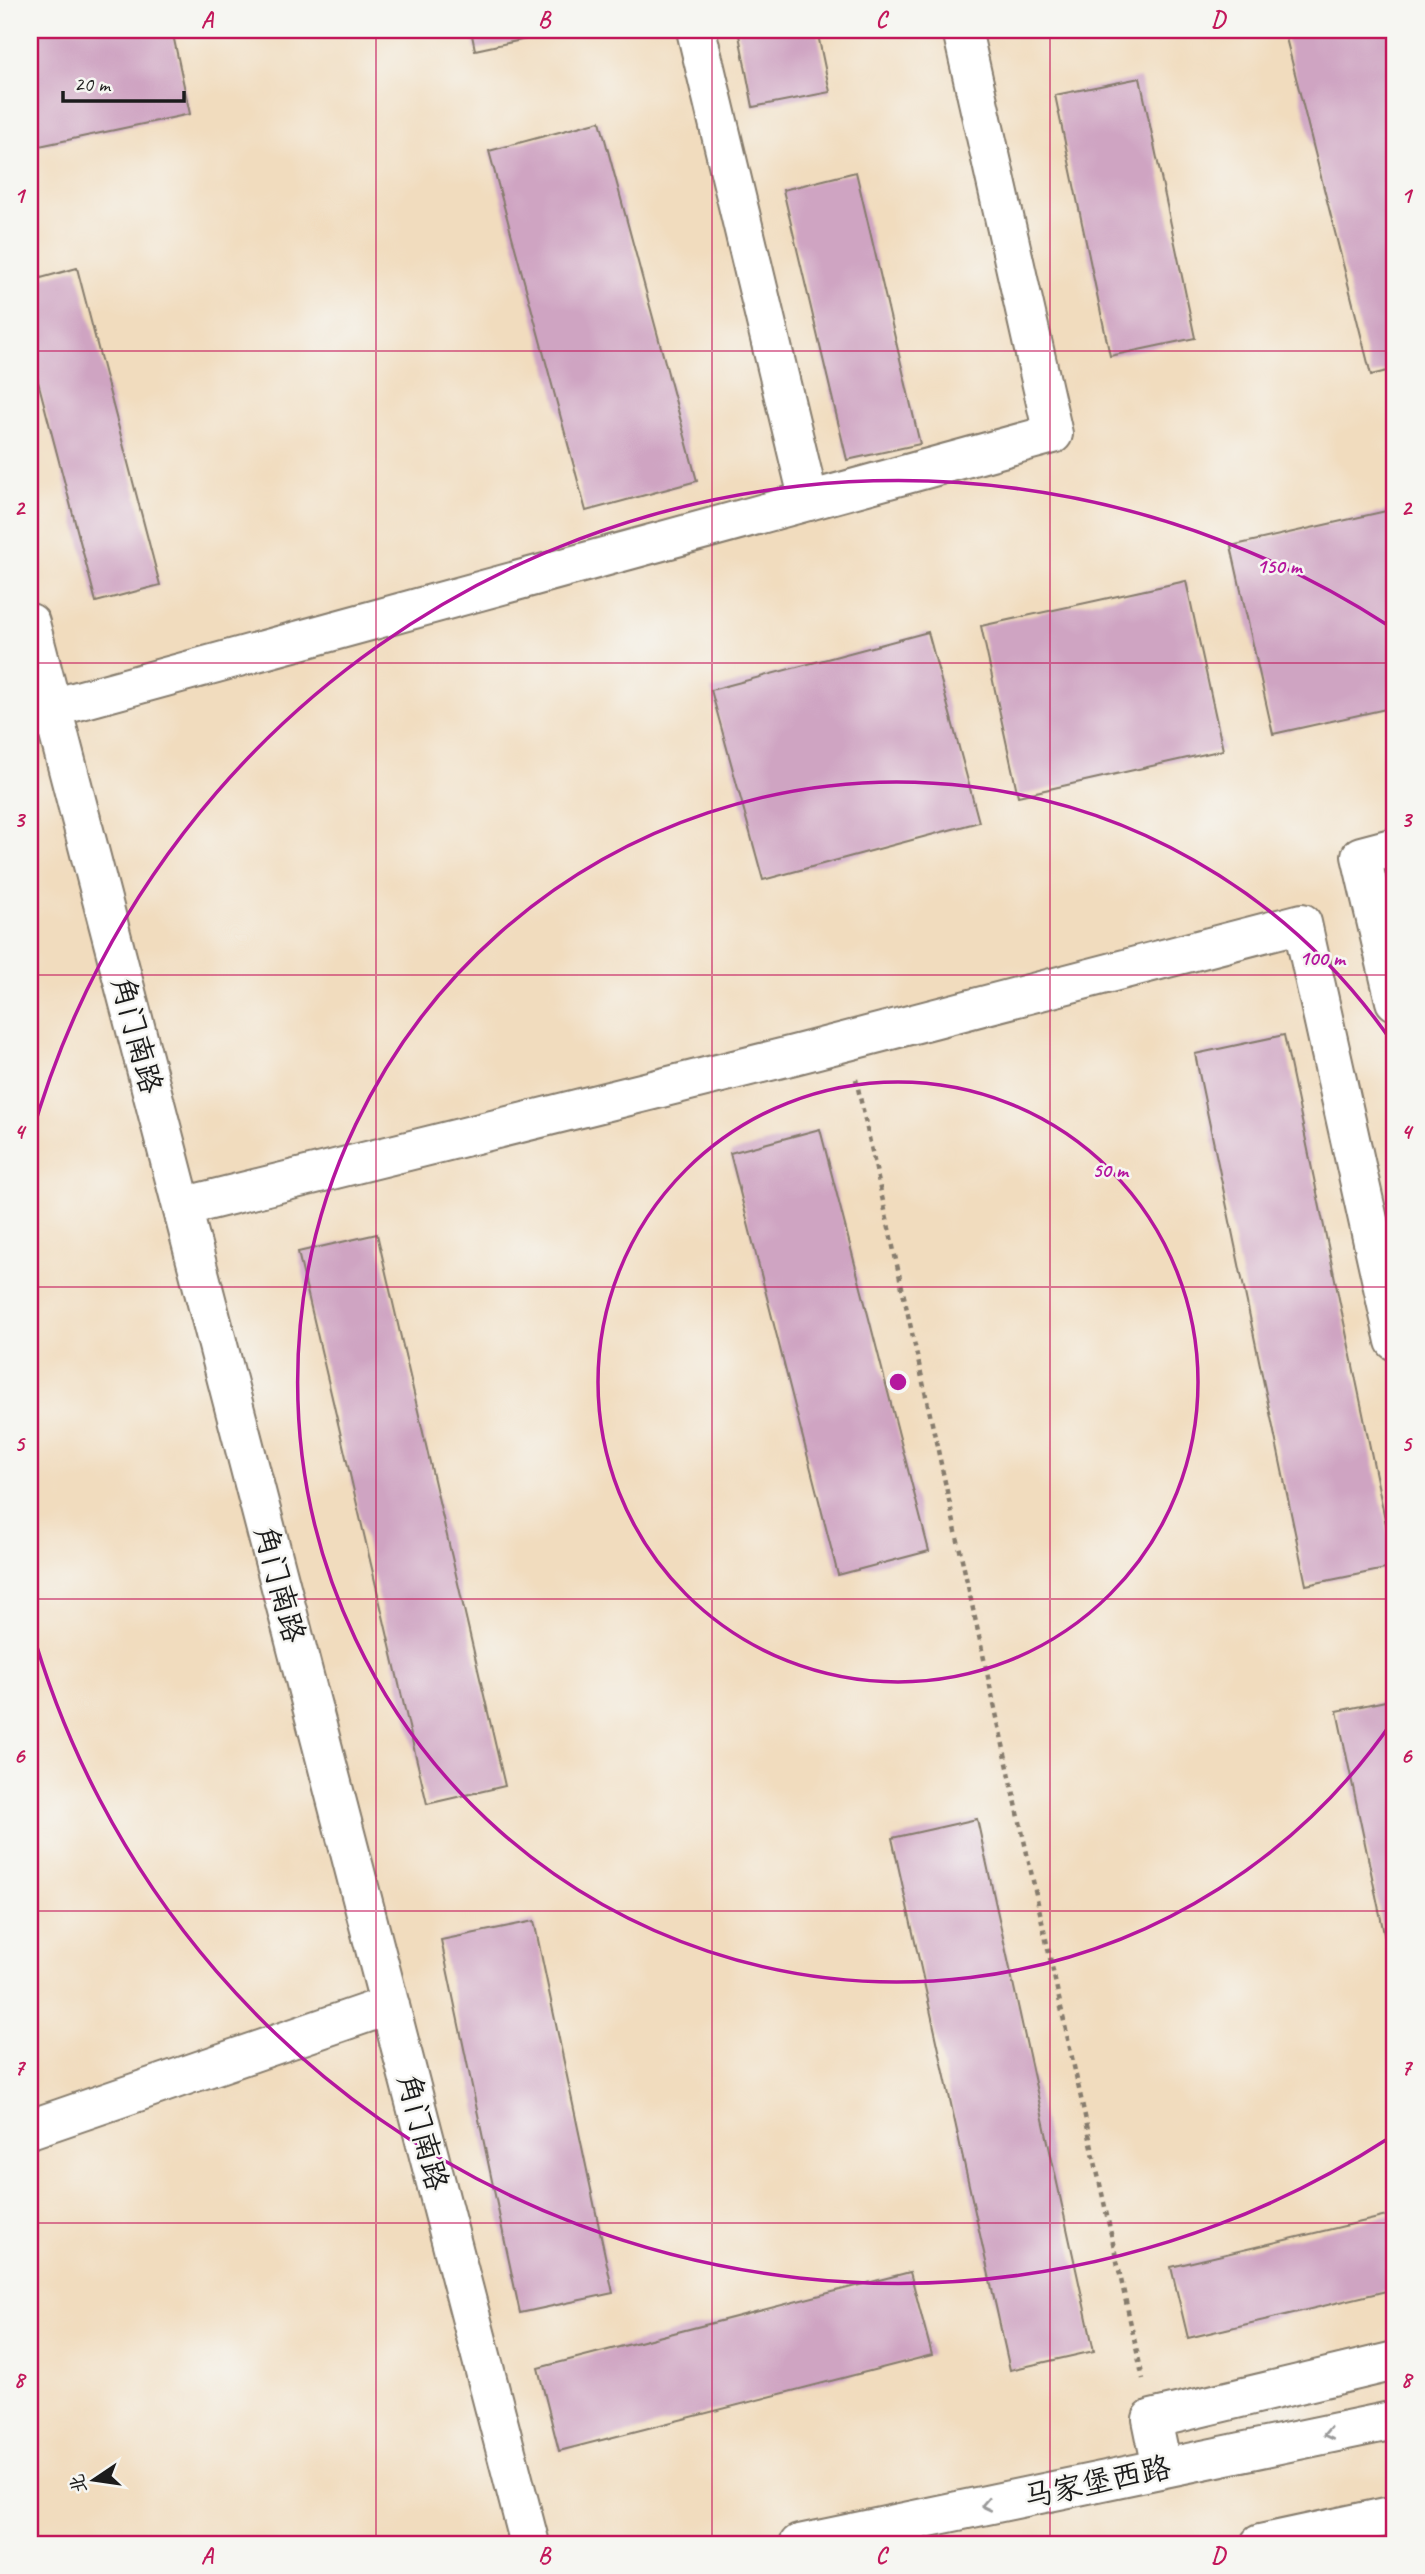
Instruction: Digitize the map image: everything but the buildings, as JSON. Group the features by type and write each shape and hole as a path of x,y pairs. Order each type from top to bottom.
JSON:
{"street":[{"path":"696,30 809,501"},
{"path":"52,708 1053,434 962,30"},
{"name":"角门南路","path":"30,623 530,2544"},
{"path":"1395,847 1361,856 1395,1001"},
{"path":"182,1207 1302,923 1395,1342"},
{"path":"30,2129 390,2005"},
{"path":"1162,2468 1152,2419 1395,2361"},
{"name":"马家堡西路","path":"799,2544 1395,2420"},
{"path":"1260,2544 1395,2515"}],"path":[{"path":"848,1040 1152,2419"}]}
